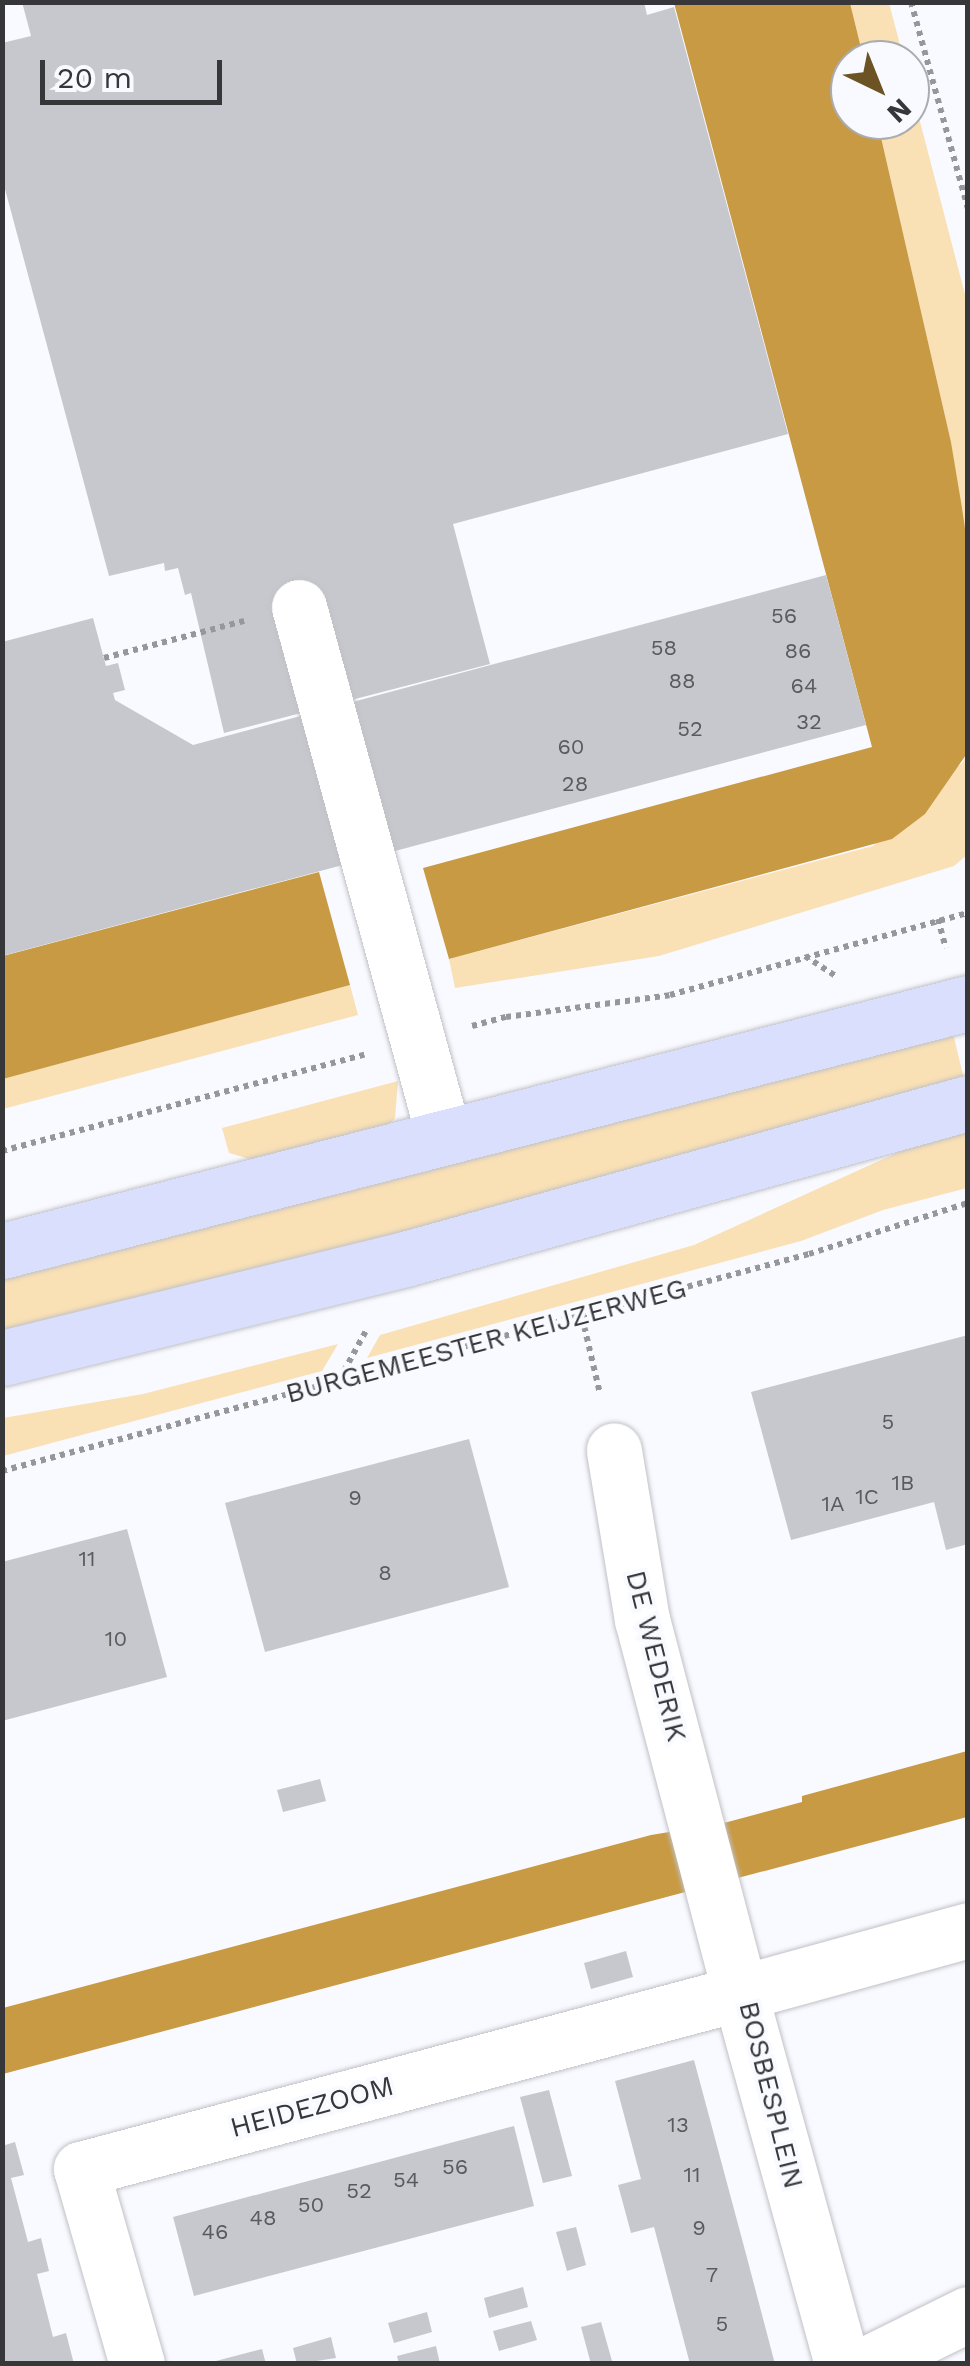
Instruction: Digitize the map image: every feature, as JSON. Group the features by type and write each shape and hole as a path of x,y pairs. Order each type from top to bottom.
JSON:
{"main road":[{"path":"2,1251 968,1003"},
{"path":"2,1358 405,1258 968,1103"}],"street":[{"path":"299,607 444,1137"},
{"name":"DE WEDERIK","path":"614,1450 642,1620 740,1992"},
{"name":"BOSBESPLEIN","path":"842,2364 740,1992 968,1930"},
{"name":"HEIDEZOOM","path":"138,2364 81,2168 740,1992"},
{"path":"867,2364 968,2314"}],"path":[{"path":"910,2 968,209"},
{"path":"104,658 200,633"},
{"path":"804,955 968,913"},
{"name":"BURGEMEESTER KEIJZERWEG","path":"2,1471 810,1254 968,1203"},
{"path":"582,1317 614,1450"}],"shaded area":[{"path":"674,3 850,3 859,40 830,40 830,140 882,140 951,442 968,549 968,752 925,814 892,839 449,959 423,868 872,747"},
{"path":"850,3 889,3 899,40 859,40"},
{"path":"882,140 925,140 967,302 967,549 951,442"},
{"path":"967,753 967,855 954,866 659,956 455,988 449,959 873,846 963,762"},
{"path":"319,872 350,985 3,1079 3,956"},
{"path":"350,985 358,1015 3,1109 3,1079"},
{"path":"953,1033 965,1084 3,1342 3,1276"},
{"path":"398,1081 395,1118 378,1136 274,1166 229,1153 222,1128"},
{"path":"967,1121 967,1188 883,1210 801,1241 367,1358 380,1335 694,1245"},
{"path":"338,1344 322,1371 3,1456 3,1418 143,1394"},
{"path":"967,1751 967,1817 3,2074 3,2008 651,1835 724,1823 802,1802 802,1796"}],"building":[{"path":"22,2 644,2 647,15 674,7 788,434 453,524 490,664 224,733 191,593 185,595 178,568 165,571 164,563 109,576 2,178 2,43 31,36"},
{"path":"826,575 866,725 2,956 2,642 93,618 106,666 118,663 125,690 113,693 115,700 193,745"},
{"path":"968,1335 968,1544 946,1550 934,1502 791,1540 751,1392"},
{"path":"469,1439 509,1587 265,1652 225,1503"},
{"path":"127,1529 167,1677 2,1721 2,1562"},
{"path":"320,1779 326,1801 283,1812 277,1790"},
{"path":"626,1951 633,1977 591,1989 584,1963"},
{"path":"694,2060 775,2364 690,2364 654,2227 631,2233 618,2185 641,2179 615,2081"},
{"path":"549,2090 572,2176 543,2183 520,2097"},
{"path":"514,2126 534,2206 194,2296 173,2217"},
{"path":"15,2142 24,2175 11,2178 28,2242 41,2238 49,2271 37,2274 53,2337 66,2333 74,2364 2,2364 2,2146"},
{"path":"576,2227 586,2265 567,2271 556,2232"},
{"path":"523,2287 528,2307 489,2318 484,2298"},
{"path":"427,2312 432,2332 394,2343 388,2323"},
{"path":"531,2321 537,2340 499,2351 493,2331"},
{"path":"601,2322 612,2361 591,2364 581,2327"},
{"path":"331,2337 336,2358 297,2364 293,2348"},
{"path":"436,2346 440,2364 399,2364 397,2356"},
{"path":"262,2349 266,2364 212,2364 212,2362"}]}
